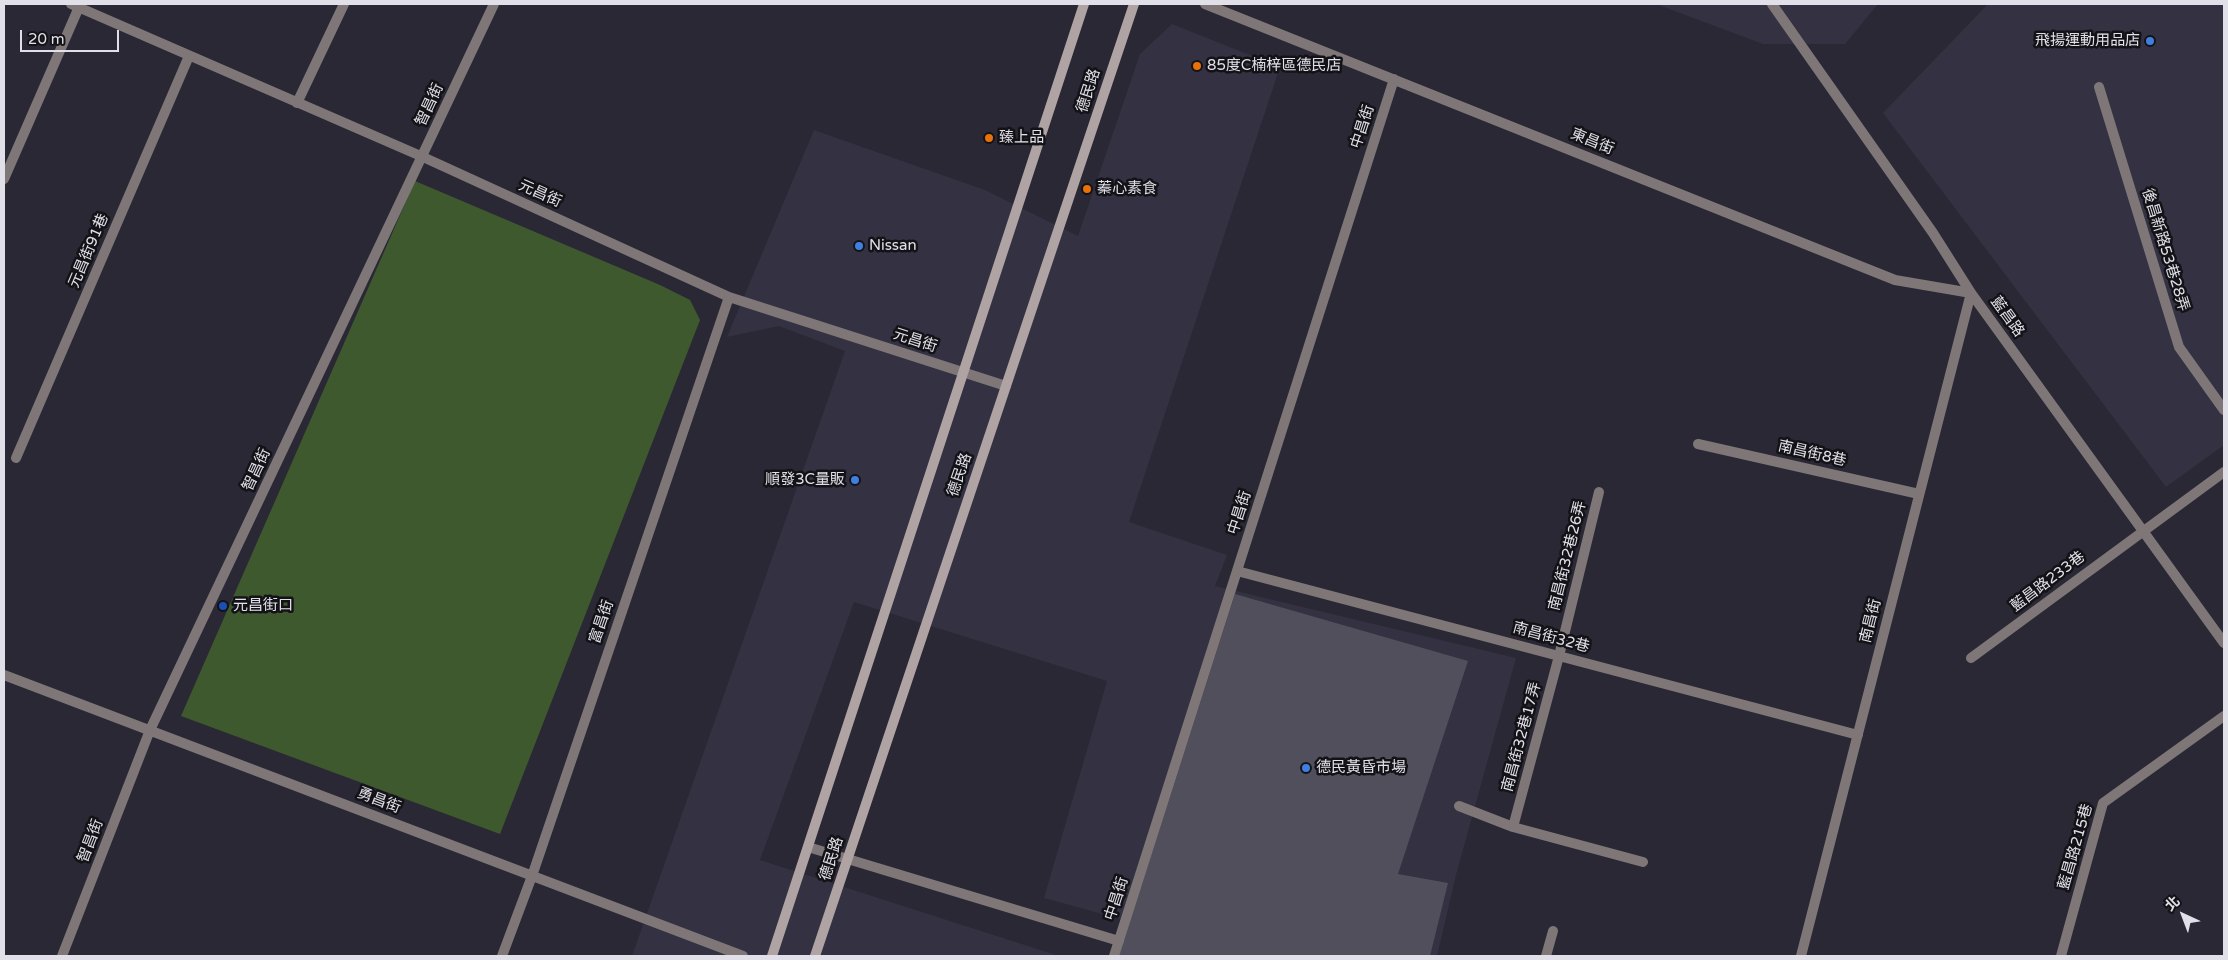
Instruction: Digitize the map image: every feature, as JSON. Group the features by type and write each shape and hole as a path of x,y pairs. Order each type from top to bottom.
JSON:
{"street":[{"path":"297,103 344,4"},
{"name":"智昌街","path":"62,956 150,730 494,4"},
{"name":"德民路","path":"772,956 1084,4"},
{"name":"德民路","path":"815,956 1134,4"},
{"name":"東昌街","path":"1205,4 1895,280 1972,293"},
{"name":"藍昌路","path":"1772,4 1933,233 1972,293 2224,643"},
{"path":"4,179 75,5"},
{"name":"元昌街","path":"75,5 422,157 729,297 1006,386"},
{"name":"元昌街91巷","path":"16,458 189,56"},
{"name":"中昌街","path":"1114,956 1394,79"},
{"name":"後昌新路53巷28弄","path":"2099,87 2179,347 2224,410"},
{"name":"南昌街","path":"1801,956 1972,293"},
{"name":"富昌街","path":"502,956 532,876 729,297"},
{"name":"南昌街8巷","path":"1698,444 1919,494"},
{"name":"藍昌路233巷","path":"1970,658 2224,472"},
{"name":"南昌街32巷26弄","path":"1559,656 1600,492"},
{"name":"南昌街32巷","path":"1237,571 1858,735"},
{"name":"南昌街32巷17弄","path":"1513,827 1559,656"},
{"name":"勇昌街","path":"4,675 744,956"},
{"name":"藍昌路215巷","path":"2061,956 2103,803 2224,716"},
{"path":"1459,806 1513,827 1643,862"},
{"path":"808,847 1119,941"},
{"path":"1546,956 1553,931"}],"shaded area":[{"path":"1656,4 1878,4 1845,44 1763,44"},
{"path":"1988,4 2224,4 2224,445 2166,487 1883,113"},
{"path":"1172,24 1280,67 1129,522 1227,555 1215,586 1516,658 1456,875 1437,956 1128,956 1139,924 1044,898 1107,681 854,602 760,860 1059,956 632,956 845,351 779,326 727,337 814,130 985,190 1078,236 1140,54"}],"green space":[{"path":"415,181 660,285 690,300 700,320 500,834 181,716"}],"building":[{"name":"德民黃昏市場","path":"1235,594 1468,661 1398,874 1448,883 1430,956 1119,956"}],"place":[{"name":"飛揚運動用品店","path":"2150,41"},
{"name":"85度C楠梓區德民店","path":"1197,66"},
{"name":"臻上品","path":"989,138"},
{"name":"蓁心素食","path":"1087,189"},
{"name":"Nissan","path":"859,246"},
{"name":"順發3C量販","path":"855,480"},
{"name":"元昌街口","path":"223,606"},
{"name":"德民黃昏市場","path":"1306,768"}]}
